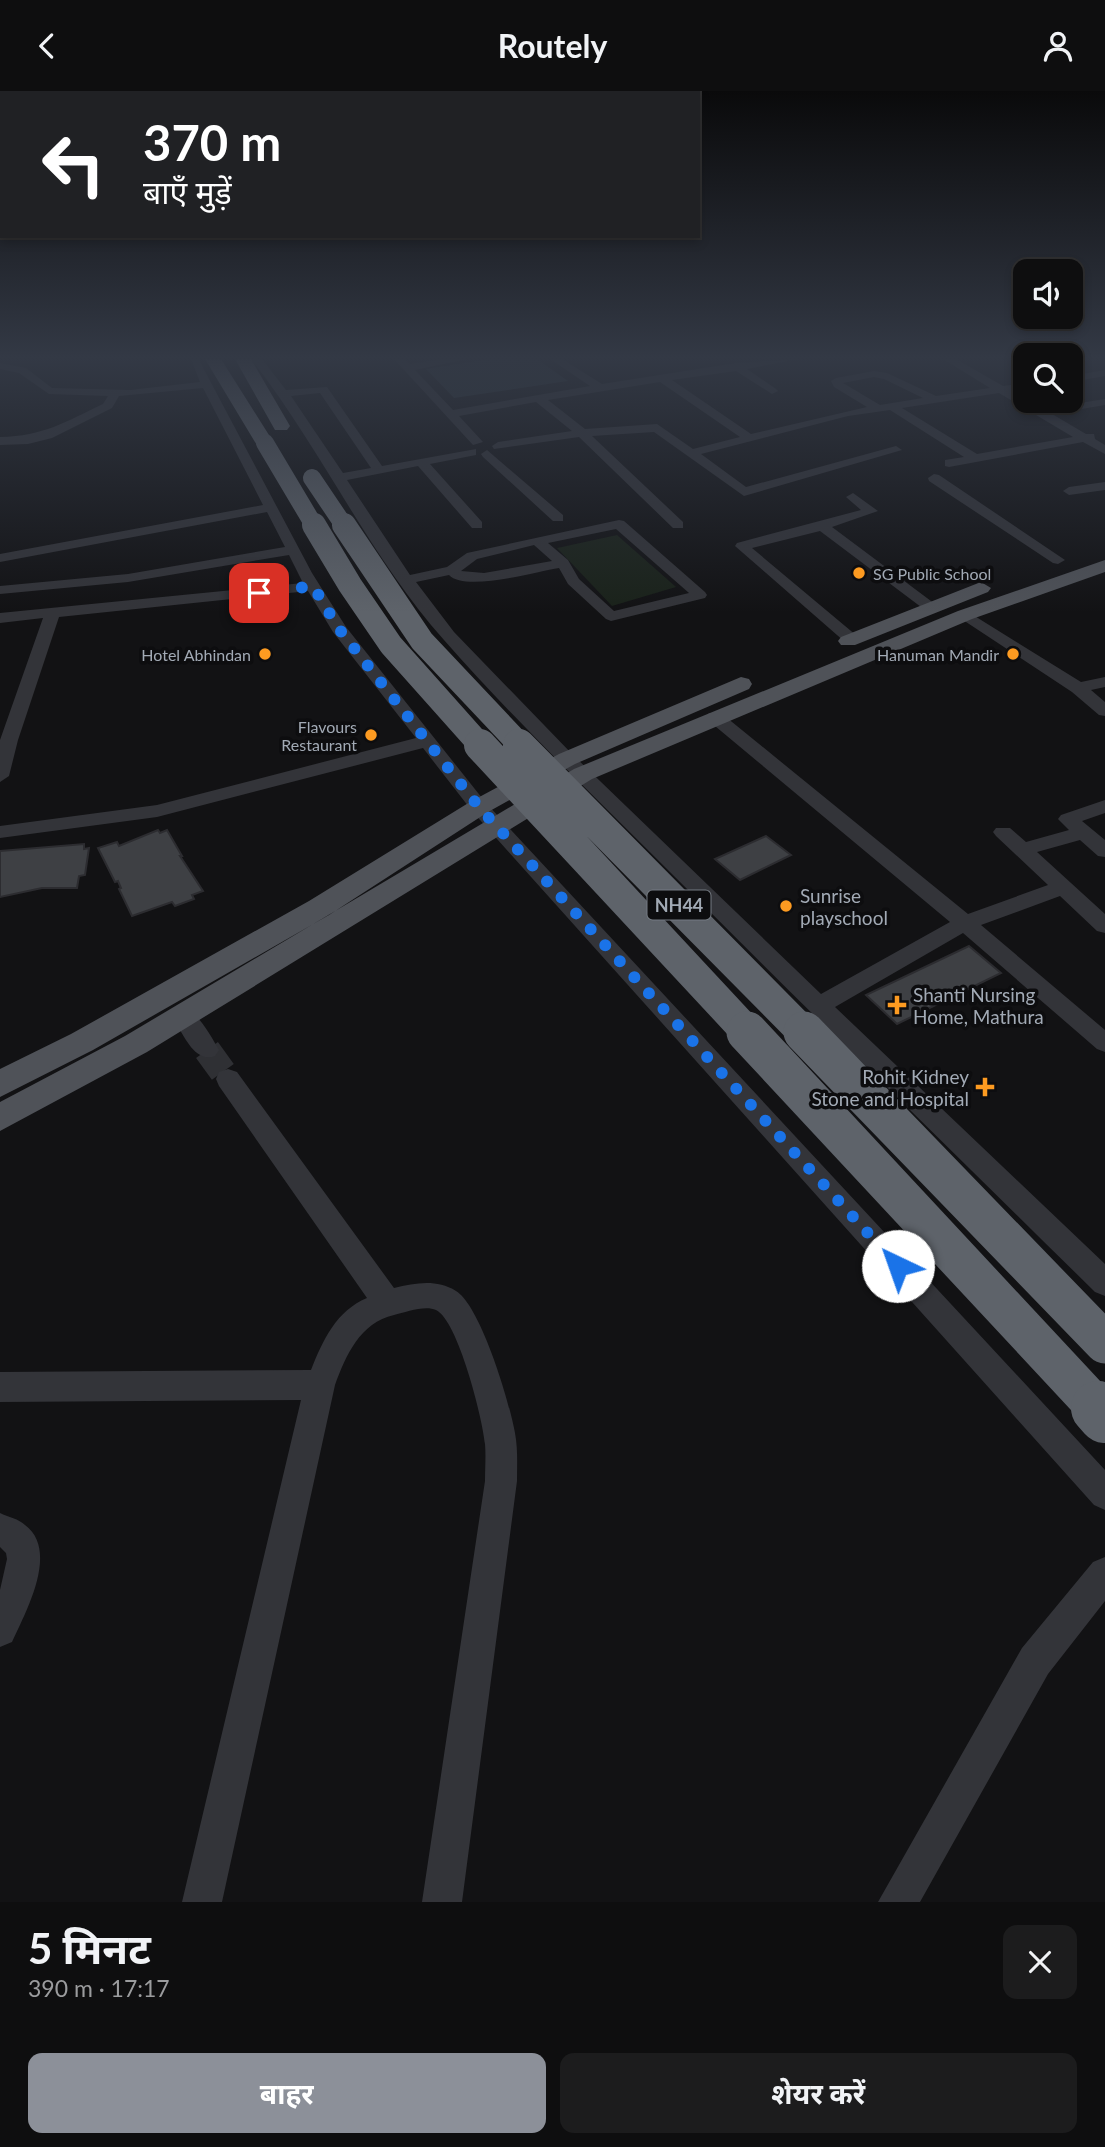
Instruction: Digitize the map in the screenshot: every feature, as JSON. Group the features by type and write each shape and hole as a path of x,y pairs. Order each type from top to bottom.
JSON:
{"highway":[{"name":"NH44","path":"277,444 350,585 391,645 437,699 1105,1416"},
{"name":"NH44","path":"278,444 422,641 542,769 766,993 1105,1343"}],"main road":[{"path":"0,1084 82,1042 575,767 769,673 930,607 1081,552"},
{"path":"575,767 715,717 965,615 1105,565"},
{"path":"0,1118 183,1016 488,815"}],"street":[{"path":"238,444 313,586 339,629 488,815 1105,1494"},
{"path":"316,444 406,580 448,635 575,767 1105,1283"},
{"path":"361,444 379,470"},
{"path":"472,444 475,447"},
{"path":"339,478 421,462 485,444"},
{"path":"491,444 493,450 558,518"},
{"path":"493,450 527,444"},
{"path":"593,444 678,525"},
{"path":"679,444 744,492 895,450"},
{"path":"692,453 731,444"},
{"path":"949,444 975,458"},
{"path":"949,463 1054,444"},
{"path":"421,462 477,525"},
{"path":"934,478 1058,560"},
{"path":"1069,491 1105,486"},
{"path":"851,639 742,545 871,511 853,497"},
{"path":"0,558 272,507"},
{"path":"406,580 452,570 472,556 536,540 619,524 700,595 611,616 573,581 563,563 536,540"},
{"path":"822,526 930,607"},
{"path":"0,590 128,578 294,550"},
{"path":"452,570 459,577 484,577 563,563"},
{"path":"0,618 52,615 313,586"},
{"path":"0,776 5,741 52,615"},
{"path":"965,615 1078,688 1105,711"},
{"path":"1078,688 1105,681"},
{"path":"715,717 965,923 1105,1043"},
{"path":"0,832 157,811 427,741"},
{"path":"1105,806 1068,819 1105,851"},
{"path":"1003,832 1105,926"},
{"path":"1022,850 1083,833"},
{"path":"818,1006 965,923 1063,887"},
{"path":"183,1016 208,1050"},
{"path":"228,1079 387,1302"},
{"path":"202,1902 320,1385 338,1342 348,1327 373,1307 387,1302 433,1295 442,1298 456,1310 467,1333 493,1404 501,1442 501,1481 442,1902"},
{"path":"0,1387 320,1385"},
{"path":"0,1530 17,1537 25,1552 22,1573 0,1630"},
{"path":"898,1902 1035,1661 1105,1574"}],"shaded area":[{"path":"617,535 676,587 612,606 557,548"}],"building":[{"path":"158,830 160,833 167,830 203,891 192,895 194,899 175,906 172,902 132,916 118,881 115,882 98,848 117,842 119,846"},
{"path":"766,836 791,855 740,880 715,859"},
{"path":"84,844 84,849 89,848 85,875 79,876 77,888 42,888 0,897 0,851"},
{"path":"969,946 1001,973 897,1024 866,995"}],"tunnel":[{"path":"207,1050 228,1079"}],"place":[{"name":"SG Public School","path":"859,573"},
{"name":"Hotel Abhindan","path":"265,654"},
{"name":"Hanuman Mandir","path":"1013,654"},
{"name":"Flavours Restaurant","path":"371,735"},
{"name":"Sunrise playschool","path":"786,906"},
{"name":"Shanti Nursing Home, Mathura","path":"897,1005"},
{"name":"Rohit Kidney Stone and Hospital","path":"985,1087"}],"route":[{"path":"259,593 313,586 339,629 479,807 898,1266"}]}
